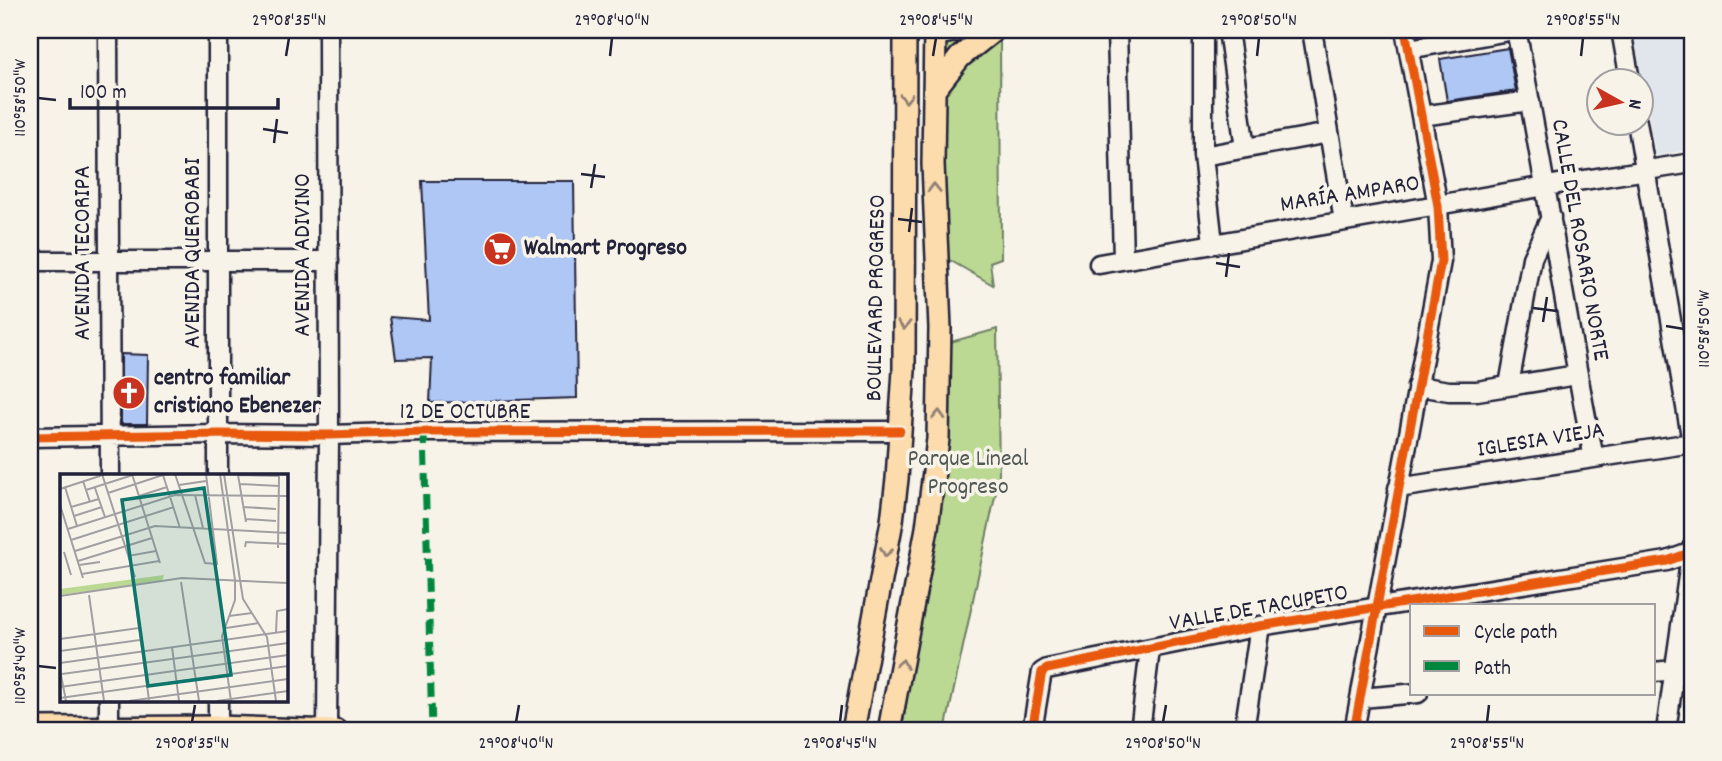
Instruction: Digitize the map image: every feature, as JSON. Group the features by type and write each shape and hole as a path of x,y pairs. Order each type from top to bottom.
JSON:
{"main road":[{"name":"BOULEVARD PROGRESO","path":"853,731 892,521 900,431 904,370 905,30"},
{"path":"935,89 960,57 994,30"},
{"path":"906,68 933,32"},
{"path":"889,731 927,528 938,439 940,328 934,197 933,32"},
{"path":"30,727 330,731"}],"street":[{"name":"AVENIDA TECORIPA","path":"108,30 110,474"},
{"name":"AVENIDA QUEROBABI","path":"218,30 218,474"},
{"name":"AVENIDA ADIVINO","path":"328,30 330,731"},
{"path":"933,32 967,30"},
{"path":"1117,30 1123,260"},
{"path":"1203,30 1203,156 1213,243"},
{"path":"1228,30 1245,148"},
{"path":"1312,30 1344,221"},
{"path":"1354,731 1441,261 1438,205 1405,30"},
{"path":"1409,49 1515,30"},
{"name":"CALLE DEL ROSARIO NORTE","path":"1515,30 1594,458"},
{"path":"1621,30 1627,66"},
{"path":"1421,116 1530,101"},
{"path":"1203,156 1329,133"},
{"path":"1639,136 1692,442"},
{"name":"MARÍA AMPARO","path":"1099,264 1692,163"},
{"path":"1509,385 1532,258 1550,217"},
{"path":"30,261 328,261"},
{"path":"1417,386 1449,391 1477,391 1577,374"},
{"name":"12 DE OCTUBRE","path":"30,437 424,432 900,431"},
{"name":"IGLESIA VIEJA","path":"1398,488 1692,442"},
{"path":"1666,731 1692,551"},
{"name":"VALLE DE TACUPETO","path":"1032,731 1042,672 1047,669 1261,626 1667,561 1692,551"},
{"path":"1244,731 1261,626"},
{"path":"1140,731 1150,649"},
{"path":"1656,672 1674,670"},
{"path":"1361,698 1410,694"},
{"path":"109,702 109,729"},
{"path":"218,702 218,729"}],"shaded area":[{"path":"1633,30 1692,30 1692,149 1656,156 1652,136 1656,136 1656,66 1640,66"}],"green space":[{"path":"938,30 1000,30 1001,258 990,262 993,285 939,254"},
{"name":"Parque Lineal Progreso","path":"997,329 999,478 945,731 902,731 933,523 947,343"}],"building":[{"path":"1508,48 1516,91 1447,101 1440,59"},
{"name":"Walmart Progreso","path":"422,181 574,181 577,398 430,403 432,358 396,359 390,317 429,320"},
{"name":"centro familiar cristiano Ebenezer","path":"121,354 148,355 147,424 121,424"}],"marked path":[{"path":"424,432 432,731"}],"cycle path":[{"path":"1354,731 1441,261 1438,206 1405,30"},
{"path":"30,437 424,432 900,431"},
{"path":"1032,731 1042,672 1047,669 1260,626 1667,561 1692,552"}],"place":[{"name":"Walmart Progreso","path":"500,249"},
{"name":"centro familiar cristiano Ebenezer","path":"129,393"}]}
